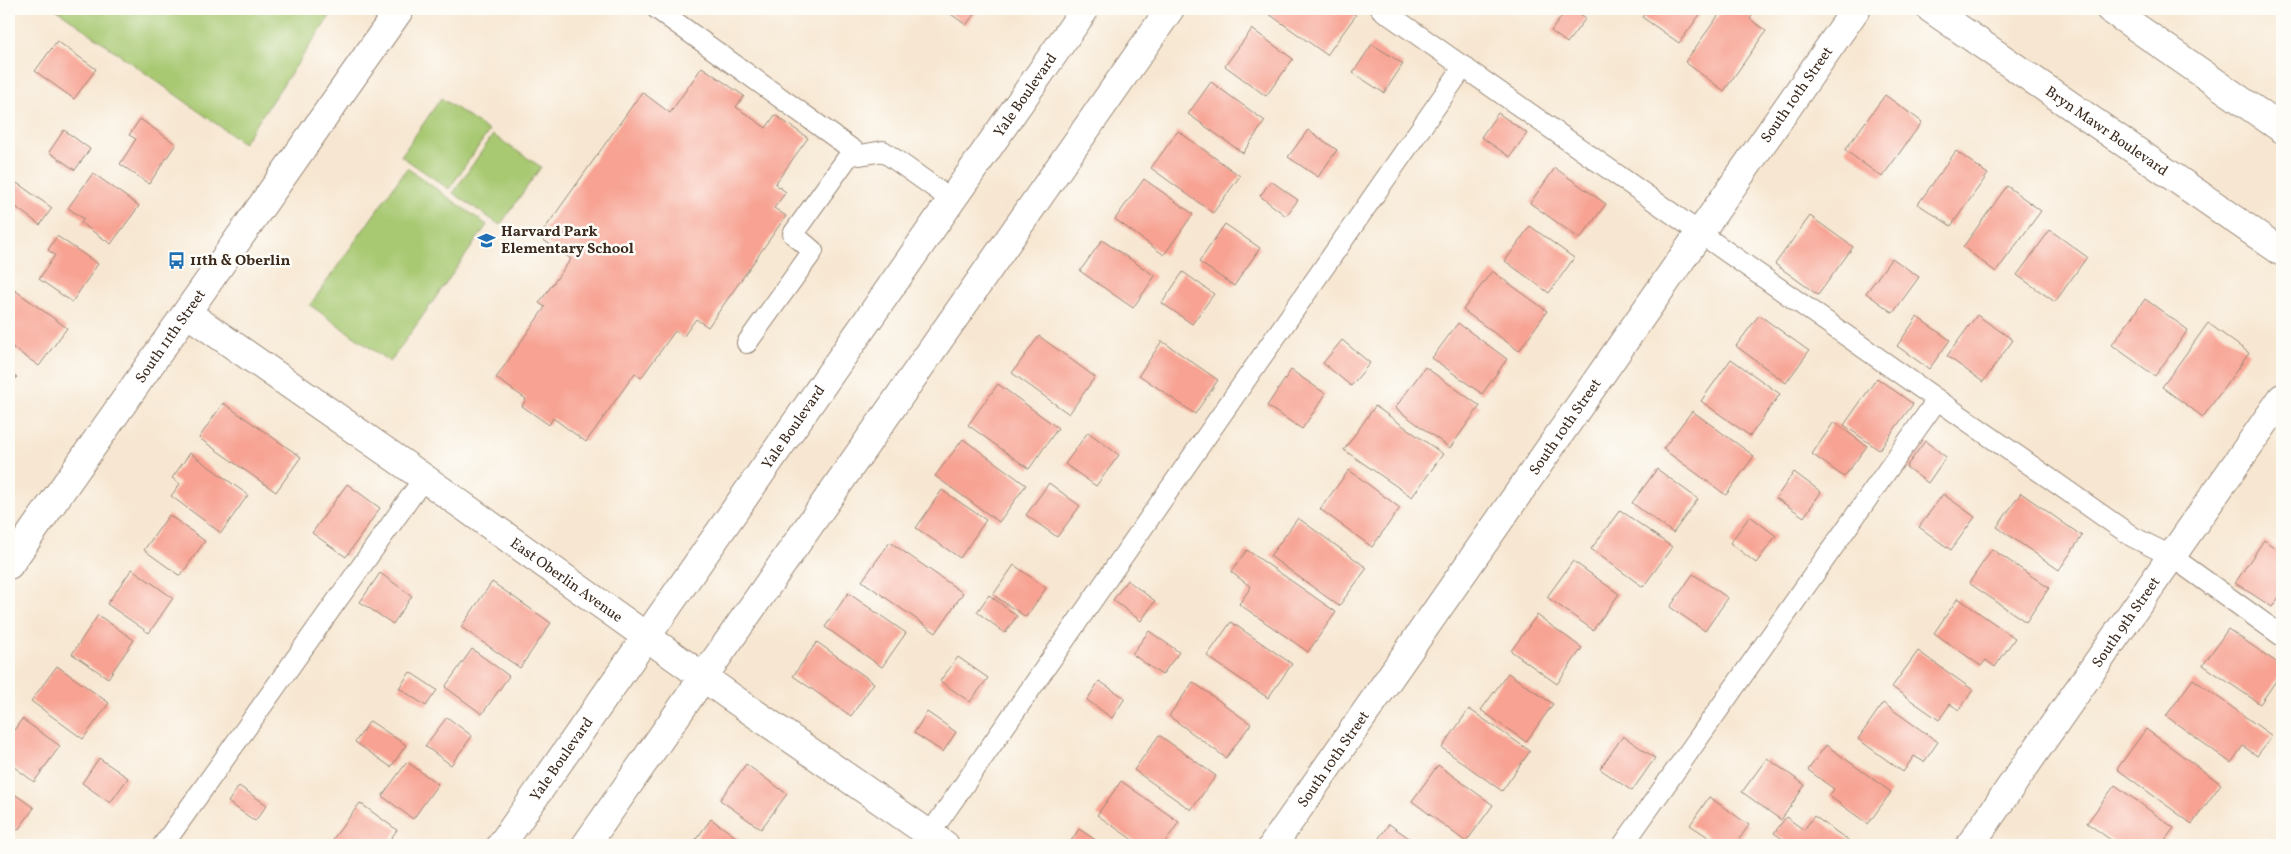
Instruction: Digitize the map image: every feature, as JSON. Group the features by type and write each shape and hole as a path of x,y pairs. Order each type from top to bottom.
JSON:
{"street":[{"name":"South 11th Street","path":"9,565 400,9"},
{"name":"Yale Boulevard","path":"501,845 1085,9"},
{"path":"586,845 702,676 1170,9"},
{"name":"South 10th Street","path":"1272,845 1856,9"},
{"name":"Bryn Mawr Boulevard","path":"1931,9 2282,252"},
{"path":"2110,9 2282,129"},
{"name":"East Oberlin Avenue","path":"187,313 647,636 932,842"},
{"name":"South 9th Street","path":"1970,845 2282,398"}],"lane":[{"path":"657,9 860,155 882,151 952,200"},
{"path":"1381,9 1937,400 2133,536 2171,556 2282,636"},
{"path":"932,842 1464,66"},
{"path":"748,344 813,252 793,234 853,150"},
{"path":"1624,845 1937,400"},
{"path":"164,845 424,478"}],"green space":[{"path":"56,9 335,9 243,143"},
{"path":"441,98 489,131 449,189 401,156"},
{"path":"493,135 541,167 500,225 453,193"},
{"path":"407,168 487,225 390,362 310,305"}],"building":[{"path":"944,9 978,9 966,25"},
{"path":"1262,9 1347,9 1356,15 1327,55"},
{"path":"1567,9 1573,9 1586,18 1567,43 1551,31"},
{"path":"1648,9 1704,9 1679,43 1642,17"},
{"path":"1723,9 1750,9 1754,12 1750,19 1766,31 1724,91 1685,62"},
{"path":"1252,29 1293,59 1266,96 1225,66"},
{"path":"57,41 96,69 74,99 35,71"},
{"path":"1372,44 1403,64 1384,93 1353,73"},
{"path":"702,67 744,96 736,107 766,128 775,115 808,138 775,184 786,192 774,208 786,216 708,327 696,319 683,337 675,331 641,378 635,373 586,442 553,418 549,425 522,406 526,399 496,378 545,307 539,303 571,259 539,237 642,92 670,113"},
{"path":"1211,82 1265,121 1243,153 1188,114"},
{"path":"1885,95 1922,122 1882,177 1845,150"},
{"path":"1498,113 1527,133 1510,157 1481,137"},
{"path":"140,119 176,144 149,184 120,164 136,139 129,135"},
{"path":"64,130 90,149 75,170 49,152"},
{"path":"1308,130 1337,150 1318,177 1288,157"},
{"path":"1178,131 1240,176 1213,213 1151,168"},
{"path":"1956,151 1988,174 1951,226 1918,204"},
{"path":"1555,168 1606,204 1580,239 1530,203"},
{"path":"93,173 139,206 111,244 81,223 84,219 68,208"},
{"path":"1144,179 1193,214 1164,255 1115,219"},
{"path":"1271,181 1298,200 1286,216 1260,196"},
{"path":"17,183 52,208 40,225 9,202 9,195"},
{"path":"2007,186 2041,211 1996,272 1963,247"},
{"path":"1810,216 1853,247 1818,295 1775,264"},
{"path":"1225,224 1260,248 1234,286 1199,262"},
{"path":"1530,226 1574,258 1549,293 1505,261"},
{"path":"2050,230 2087,257 2055,302 2017,275"},
{"path":"57,236 98,264 72,302 39,279 55,255 48,250"},
{"path":"1102,240 1155,276 1133,308 1080,271"},
{"path":"1892,258 1919,277 1893,313 1866,293"},
{"path":"1492,271 1547,311 1519,351 1463,310"},
{"path":"1183,272 1214,294 1192,324 1162,303"},
{"path":"9,286 67,328 39,366 9,345"},
{"path":"2145,299 2188,330 2155,376 2112,345"},
{"path":"1759,315 1809,351 1786,383 1736,346"},
{"path":"1977,315 2013,340 1983,382 1947,356"},
{"path":"1917,317 1950,340 1929,369 1897,346"},
{"path":"1458,323 1507,359 1482,394 1432,358"},
{"path":"2208,323 2249,353 2203,417 2162,387"},
{"path":"1039,336 1095,377 1069,414 1012,373"},
{"path":"1342,340 1370,363 1351,386 1323,363"},
{"path":"1162,341 1218,380 1195,414 1139,375"},
{"path":"1731,359 1780,394 1750,436 1701,401"},
{"path":"1425,367 1480,406 1450,448 1395,408"},
{"path":"1291,370 1326,394 1302,429 1267,406"},
{"path":"9,372 17,377 9,389"},
{"path":"1877,378 1913,404 1879,450 1844,425"},
{"path":"998,384 1058,428 1029,469 968,425"},
{"path":"223,403 301,457 276,492 199,438"},
{"path":"1375,406 1443,454 1412,497 1344,450"},
{"path":"1692,411 1754,456 1726,495 1663,449"},
{"path":"1834,422 1867,446 1844,477 1812,454"},
{"path":"1088,432 1119,455 1096,486 1065,464"},
{"path":"963,439 1026,485 999,522 935,476"},
{"path":"1925,441 1946,457 1928,483 1906,467"},
{"path":"190,453 248,495 221,533 171,496 180,484 172,478"},
{"path":"1657,469 1698,499 1673,533 1632,503"},
{"path":"1349,470 1400,508 1372,547 1320,509"},
{"path":"1794,472 1821,492 1804,517 1776,498"},
{"path":"1049,483 1080,506 1057,537 1026,515"},
{"path":"347,484 380,508 346,557 312,533"},
{"path":"942,490 986,520 960,558 916,528"},
{"path":"2021,493 2082,536 2059,570 1997,527"},
{"path":"1943,494 1975,517 1951,550 1919,527"},
{"path":"1620,510 1672,547 1643,587 1591,549"},
{"path":"169,515 205,541 180,576 144,550"},
{"path":"1750,516 1776,536 1756,563 1730,543"},
{"path":"1298,518 1367,568 1339,606 1270,556"},
{"path":"2264,540 2282,553 2282,593 2272,607 2235,583"},
{"path":"890,542 963,593 936,633 862,581"},
{"path":"1992,549 2049,588 2026,622 1969,583"},
{"path":"1247,550 1336,612 1308,652 1239,604 1251,587 1231,572"},
{"path":"1573,561 1619,594 1593,630 1547,597"},
{"path":"1014,565 1046,588 1026,617 993,595"},
{"path":"132,569 173,598 149,633 107,604"},
{"path":"380,573 412,596 393,624 360,602"},
{"path":"1693,574 1728,598 1705,631 1670,607"},
{"path":"1127,580 1155,601 1141,621 1113,600"},
{"path":"492,582 551,623 520,668 461,627"},
{"path":"848,593 906,633 882,667 825,627"},
{"path":"989,595 1017,616 1005,633 977,612"},
{"path":"1958,598 2015,638 1995,667 1986,660 1981,666 1934,633"},
{"path":"98,615 134,640 108,678 72,654"},
{"path":"1537,615 1582,648 1557,684 1511,651"},
{"path":"1231,622 1292,664 1268,698 1207,656"},
{"path":"2228,629 2282,666 2282,672 2260,704 2203,665"},
{"path":"1149,631 1179,652 1162,675 1132,654"},
{"path":"817,642 874,683 851,716 793,676"},
{"path":"472,649 509,676 482,714 445,687"},
{"path":"1918,651 1973,690 1959,710 1950,704 1939,720 1892,687"},
{"path":"958,657 988,678 970,702 940,681"},
{"path":"57,666 109,703 83,739 31,701"},
{"path":"410,672 437,690 426,706 399,688"},
{"path":"1508,673 1553,704 1526,742 1481,710"},
{"path":"2193,679 2272,736 2257,756 2243,746 2231,763 2166,716"},
{"path":"1099,681 1125,698 1112,718 1087,700"},
{"path":"1193,682 1251,724 1226,758 1169,716"},
{"path":"1883,703 1938,742 1924,762 1914,756 1903,772 1858,739"},
{"path":"1469,709 1530,751 1502,791 1442,748"},
{"path":"927,712 956,732 943,752 914,733"},
{"path":"447,717 472,736 451,765 425,746"},
{"path":"22,719 60,746 34,782 9,763 9,737"},
{"path":"370,721 406,745 391,767 355,742"},
{"path":"2146,729 2221,784 2192,824 2117,769"},
{"path":"1159,735 1216,776 1191,810 1134,770"},
{"path":"1623,736 1655,758 1632,791 1600,769"},
{"path":"1826,745 1891,792 1868,824 1829,796 1834,789 1808,770"},
{"path":"99,758 128,778 110,803 82,783"},
{"path":"1767,758 1805,785 1781,820 1742,792"},
{"path":"407,762 438,784 413,819 382,796"},
{"path":"746,764 787,794 761,829 720,800"},
{"path":"1438,765 1493,805 1466,842 1412,801"},
{"path":"1121,781 1179,822 1163,845 1140,845 1097,815"},
{"path":"2115,785 2174,828 2161,845 2118,845 2087,823"},
{"path":"239,786 267,805 255,821 228,802"},
{"path":"9,790 34,808 18,830 11,825 9,829"},
{"path":"1709,797 1749,825 1735,845 1720,845 1690,825"},
{"path":"360,803 397,830 386,845 342,845 333,839"},
{"path":"1814,816 1855,845 1791,845 1774,833 1786,817 1804,830"},
{"path":"711,819 747,845 698,845 694,842"},
{"path":"1389,824 1419,845 1374,845"},
{"path":"1079,829 1103,845 1068,845"}],"place":[{"name":"Harvard Park Elementary School","path":"487,240"},
{"name":"11th & Oberlin","path":"176,260"}]}
